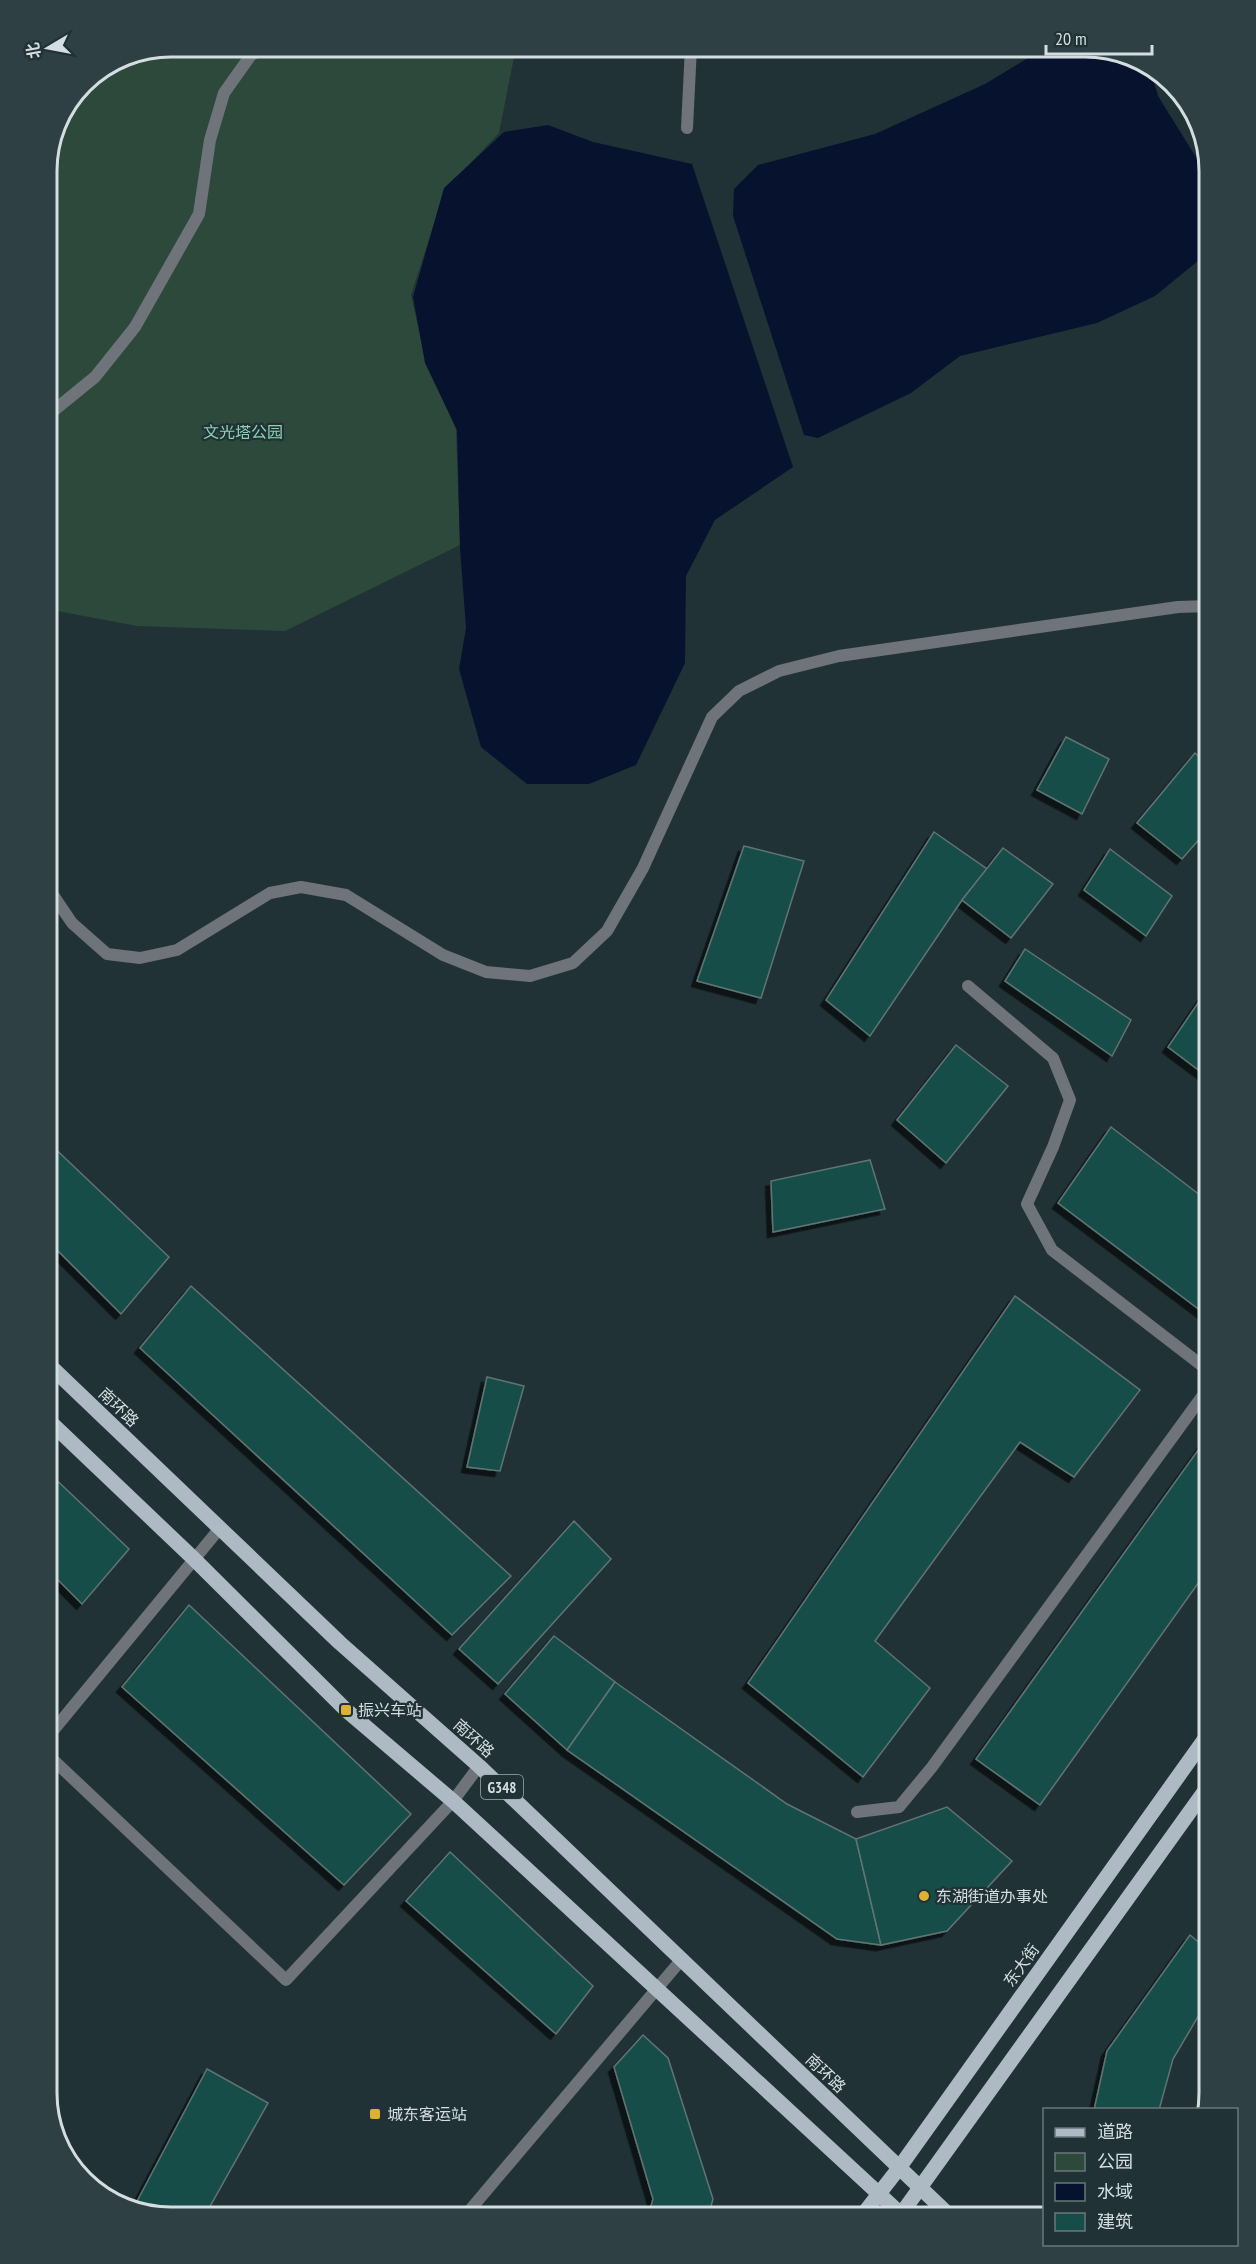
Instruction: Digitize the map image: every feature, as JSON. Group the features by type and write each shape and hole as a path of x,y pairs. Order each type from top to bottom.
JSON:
{"main road":[{"name":"南环路","path":"57,1373 340,1643 479,1767 940,2207"},
{"name":"G348","path":"57,1429 193,1558 346,1710 453,1801 891,2207"},
{"name":"东大街","path":"869,2207 899,2168 1199,1747"},
{"path":"908,2207 1199,1799"}],"lane":[{"path":"57,408 95,377 135,327 199,214 210,140 224,93 250,57"},
{"path":"687,128 691,57"},
{"path":"57,900 72,923 107,954 140,958 177,950 270,893 301,887 346,896 443,955 486,972 530,976 573,963 608,931 642,868 712,717 739,691 778,671 839,656 1178,607 1199,606"},
{"path":"968,986 1053,1058 1070,1100 1053,1147 1027,1204 1052,1250 1199,1363"},
{"path":"857,1812 900,1807 933,1767 1199,1401"},
{"path":"57,1725 220,1528"},
{"path":"57,1764 286,1980 453,1801 479,1767"},
{"path":"473,2207 682,1959"}],"green space":[{"name":"文光塔公园","path":"164,57 514,57 499,133 445,190 411,295 426,362 456,429 460,545 285,631 137,626 57,611 57,164 63,134 76,108 90,90 114,72 142,61"}],"water":[{"path":"1030,57 1107,59 1142,72 1154,81 1158,96 1198,160 1199,260 1155,296 1097,323 960,356 911,393 818,438 804,435 733,216 734,189 758,165 875,134 985,84"},
{"path":"548,125 593,142 692,164 793,467 715,520 686,576 685,663 636,765 589,784 527,784 481,747 459,669 466,628 460,548 457,430 425,363 413,297 444,188 504,132"}],"building":[{"path":"1066,737 1109,759 1082,814 1037,790"},
{"path":"1195,753 1199,756 1199,839 1182,859 1137,823"},
{"path":"934,832 987,869 962,900 870,1036 826,1000"},
{"path":"744,846 804,861 761,998 697,981"},
{"path":"1003,848 1053,884 1011,938 962,900"},
{"path":"1110,849 1172,896 1146,936 1084,890"},
{"path":"1025,949 1131,1020 1112,1056 1005,981"},
{"path":"1199,1002 1199,1070 1168,1047"},
{"path":"956,1045 1008,1086 946,1163 897,1120"},
{"path":"1111,1127 1199,1194 1199,1309 1058,1203"},
{"path":"57,1151 169,1257 121,1314 57,1250"},
{"path":"870,1160 885,1209 773,1232 771,1181"},
{"path":"191,1286 511,1576 452,1635 140,1348"},
{"path":"1015,1296 1140,1390 1074,1477 1020,1442 875,1641 930,1688 863,1777 748,1683"},
{"path":"487,1377 524,1386 500,1471 467,1467"},
{"path":"1199,1449 1199,1582 1040,1805 976,1759"},
{"path":"57,1481 129,1549 82,1604 57,1579"},
{"path":"574,1521 611,1559 498,1684 459,1649"},
{"path":"189,1605 411,1814 344,1885 122,1687"},
{"path":"554,1636 615,1682 567,1750 505,1694"},
{"path":"615,1682 787,1804 856,1839 881,1945 837,1939 567,1750"},
{"name":"东湖街道办事处","path":"947,1807 1012,1861 947,1931 881,1945 856,1839"},
{"path":"450,1852 593,1986 556,2034 406,1901"},
{"path":"1190,1935 1199,1943 1199,2015 1173,2059 1160,2108 1094,2108 1107,2051"},
{"path":"643,2035 668,2058 713,2199 711,2207 651,2207 653,2199 614,2067"},
{"path":"207,2069 268,2103 210,2207 164,2207 137,2202"}],"place":[{"name":"振兴车站","path":"346,1710"},
{"name":"东湖街道办事处","path":"924,1896"},
{"name":"城东客运站","path":"375,2114"}]}
